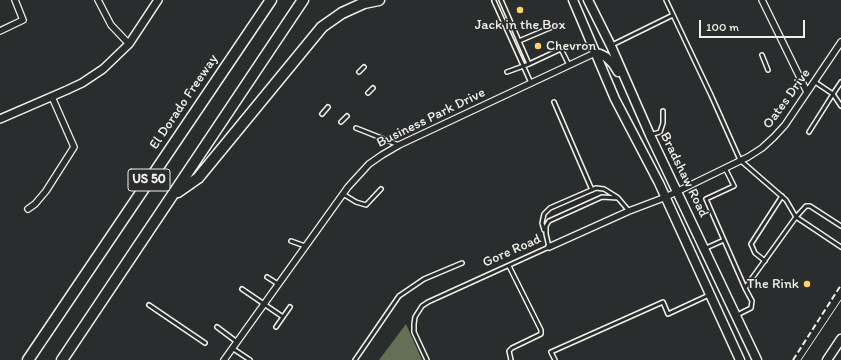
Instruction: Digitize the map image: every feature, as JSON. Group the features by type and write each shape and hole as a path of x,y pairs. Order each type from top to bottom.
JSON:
{"highway":[{"path":"217,79 262,0"},
{"name":"El Dorado Freeway","path":"28,360 270,0"},
{"name":"US 50","path":"62,360 303,0"},
{"path":"173,195 198,178 322,26 342,13 364,3 379,0"}],"main road":[{"name":"Bradshaw Road","path":"573,0 615,99 666,197 740,360"},
{"name":"Bradshaw Road","path":"588,0 611,46 650,135 678,191 735,316 757,360"},
{"path":"595,53 606,57 613,64 633,97"},
{"path":"827,360 841,339"}],"street":[{"path":"0,32 23,20 15,0"},
{"path":"98,0 111,26 129,44"},
{"path":"0,119 52,97 97,74 129,44 158,0"},
{"path":"762,0 807,92"},
{"name":"Oates Drive","path":"666,197 762,148 774,138 785,125 841,42"},
{"name":"Business Park Drive","path":"224,360 343,194 358,175 370,164 399,145 595,53"},
{"path":"28,209 38,201 46,191 74,147 52,97"},
{"name":"Gore Road","path":"549,248 629,211 666,197"}],"lane":[{"path":"501,0 529,64"},
{"path":"666,0 740,160 786,200 796,217 841,247"},
{"path":"494,1 531,83"},
{"path":"611,46 673,15"},
{"path":"519,42 552,27"},
{"path":"506,72 529,64 561,49 569,65"},
{"path":"762,55 768,70"},
{"path":"359,72 364,66"},
{"path":"815,82 834,94 841,106"},
{"path":"809,132 841,82"},
{"path":"368,93 373,88"},
{"path":"554,102 592,190"},
{"path":"322,114 328,107"},
{"path":"650,135 660,132 663,123 663,111"},
{"path":"341,122 347,116"},
{"path":"356,128 399,145"},
{"path":"725,168 734,186 706,199 752,301 751,308 735,316"},
{"path":"549,248 542,223 544,214 550,208 596,188 604,189 618,198 629,211"},
{"path":"343,194 356,202 366,205 381,189"},
{"path":"765,261 755,253 751,244 782,196"},
{"path":"546,234 546,226 550,220 602,197 618,198"},
{"path":"745,288 796,217 806,206 810,206 841,226"},
{"path":"704,248 724,240"},
{"path":"291,241 305,246"},
{"name":"Gore Road","path":"427,360 414,332 415,317 422,306 549,248"},
{"path":"356,360 399,296 424,279 462,263"},
{"path":"509,266 541,330 540,334 512,348 509,351 511,360"},
{"path":"267,277 278,284"},
{"path":"242,289 283,317"},
{"path":"555,360 551,352 662,302 668,314 710,294"},
{"path":"149,305 205,343"},
{"path":"276,327 290,307"},
{"path":"217,327 237,342"},
{"path":"232,348 250,360"}],"green space":[{"path":"406,324 422,360 379,360"}],"tram line":[{"path":"801,360 841,300"}],"railway":[{"path":"793,360 841,285"}],"place":[{"name":"Jack in the Box","path":"520,10"},
{"name":"Chevron","path":"538,46"},
{"name":"The Rink","path":"807,284"}]}
